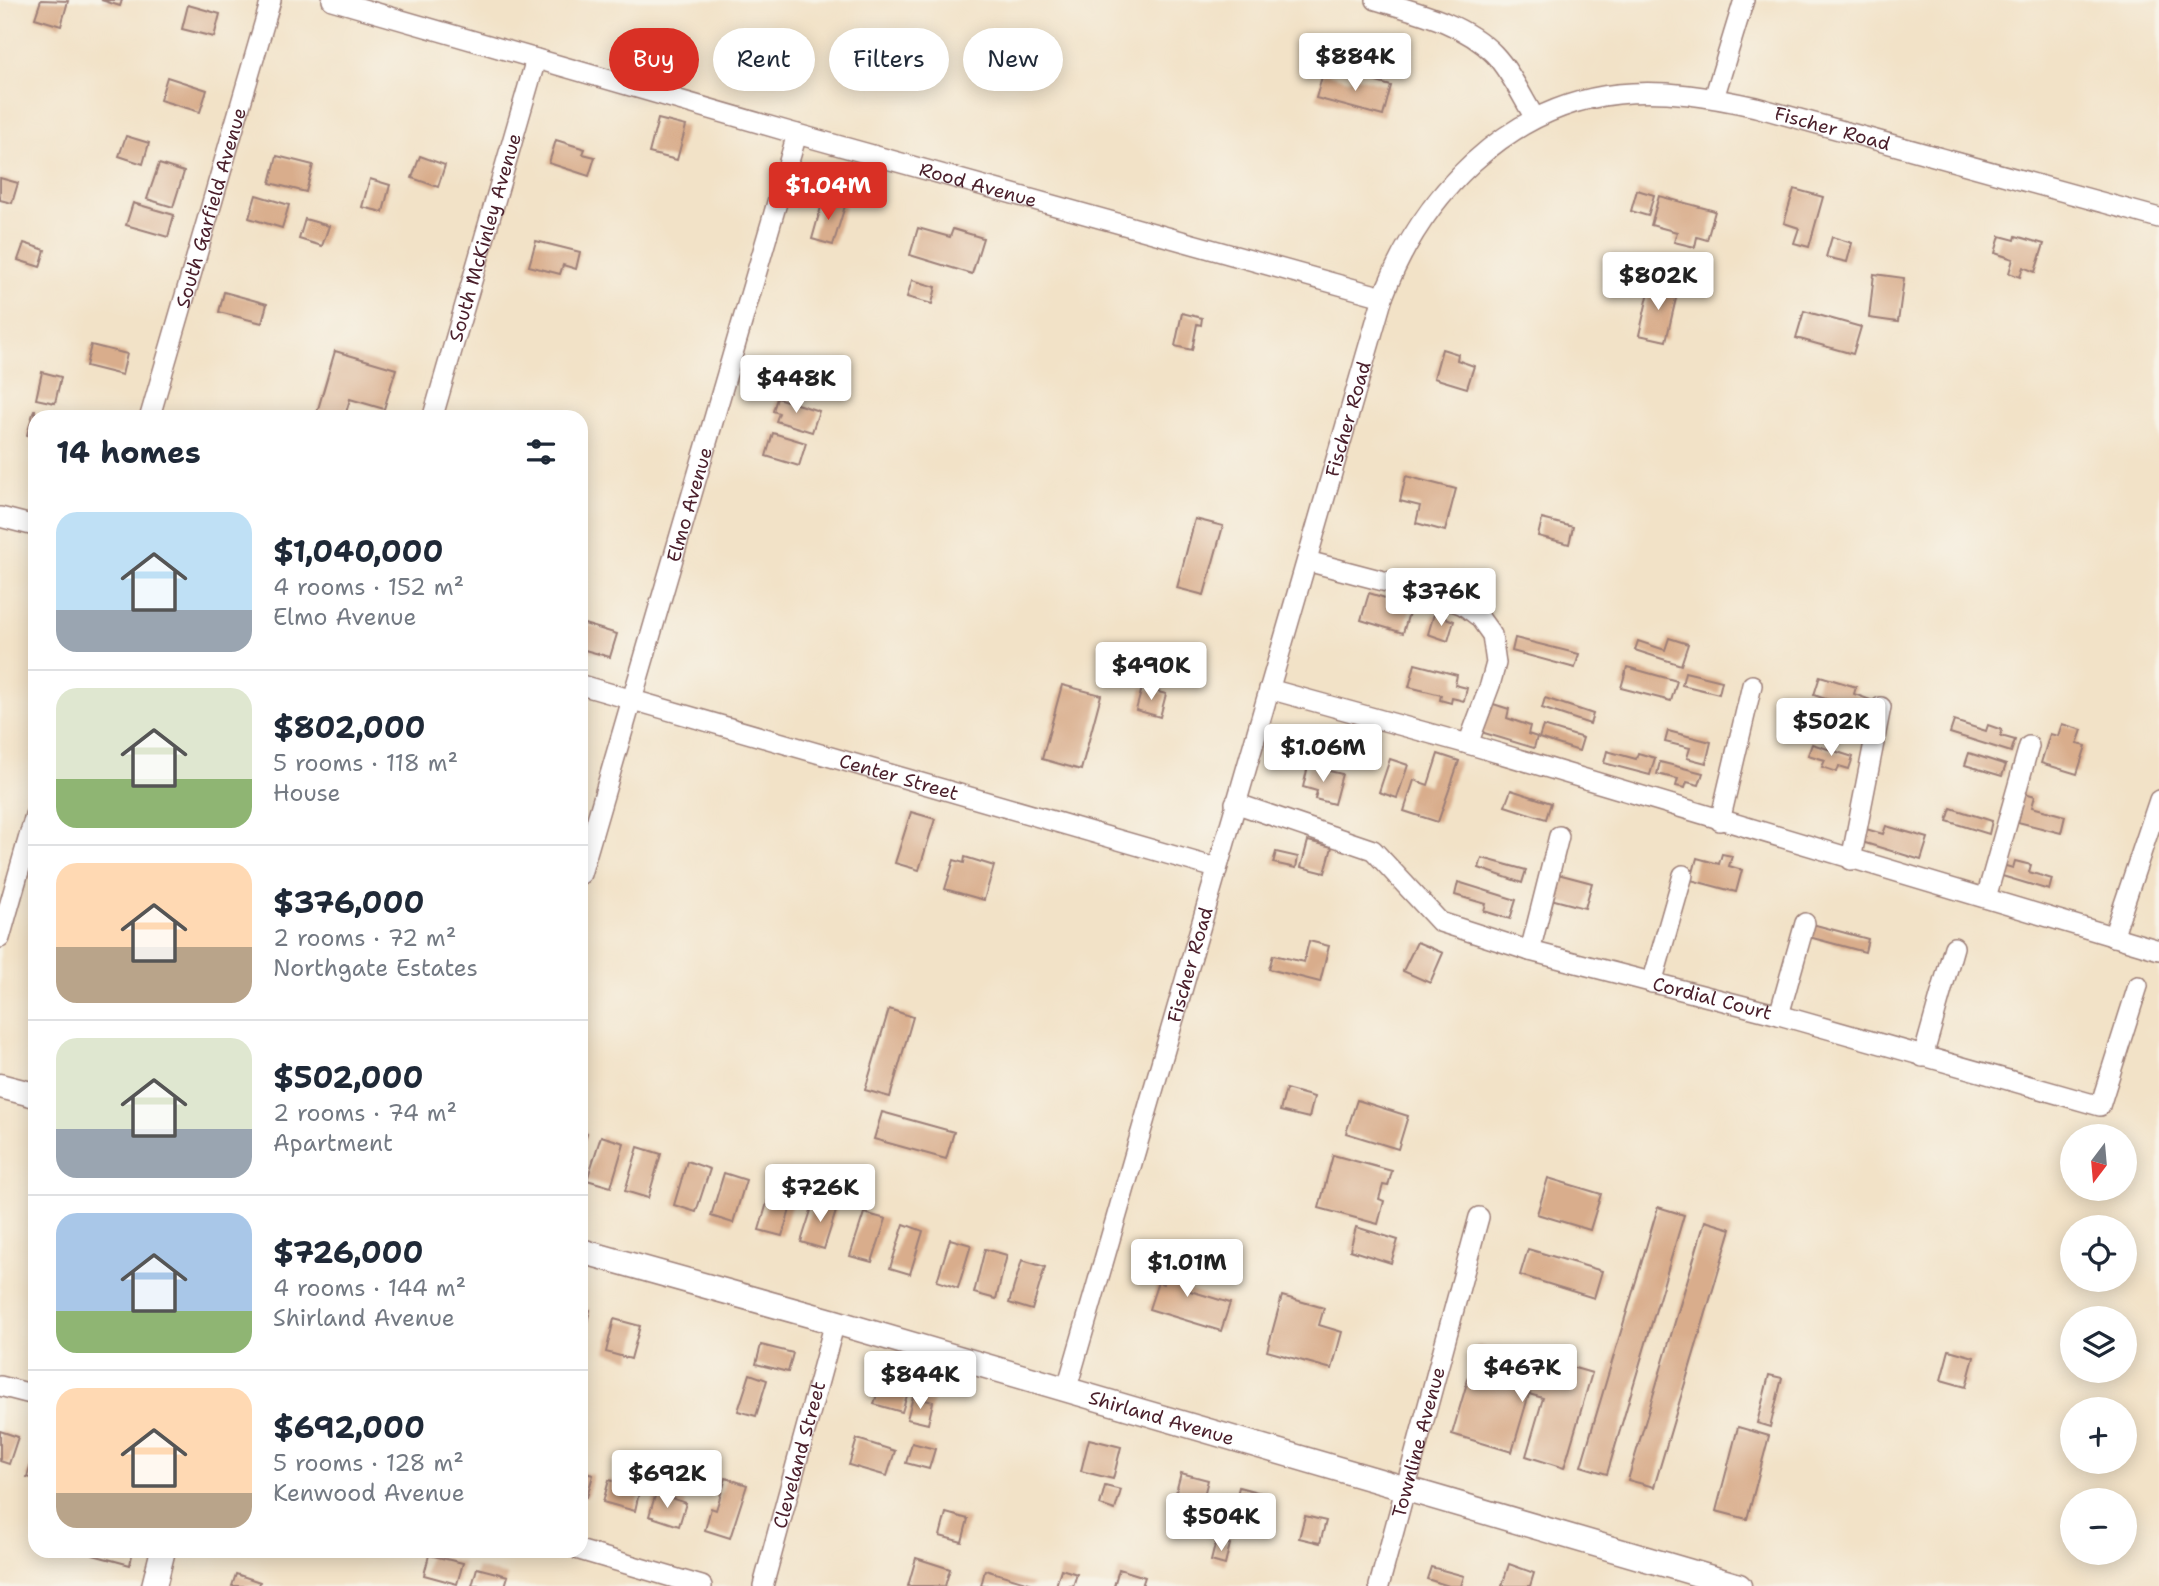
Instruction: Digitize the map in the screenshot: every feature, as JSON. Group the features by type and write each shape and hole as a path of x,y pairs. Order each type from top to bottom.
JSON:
{"street":[{"name":"South Garfield Avenue","path":"152,410 271,0"},
{"name":"Rood Avenue","path":"332,0 797,134 1383,297"},
{"path":"1376,0 1440,21 1469,34 1494,55 1535,118"},
{"path":"1714,98 1744,0"},
{"name":"South McKinley Avenue","path":"435,410 536,59"},
{"name":"Fischer Road","path":"1066,1391 1383,297 1396,263 1438,198 1471,163 1501,139 1535,118 1580,102 1617,94 1665,93 1714,98 1756,107 2159,218"},
{"name":"Elmo Avenue","path":"588,850 797,134"},
{"path":"0,517 28,524"},
{"path":"1307,561 1437,595 1479,617 1492,635 1496,663 1468,744"},
{"path":"1720,821 1752,685"},
{"name":"Center Street","path":"588,687 1216,868"},
{"path":"1269,689 1468,744 2159,950"},
{"path":"1851,860 1881,706"},
{"path":"1986,898 2029,746"},
{"path":"2113,937 2159,800"},
{"name":"Cordial Court","path":"1235,803 1373,850 1440,922 1530,951 1779,1015 1923,1058 2100,1105 2138,986"},
{"path":"1530,951 1559,836"},
{"path":"0,938 28,840"},
{"path":"1652,983 1683,875"},
{"path":"1779,1015 1805,923"},
{"path":"1923,1058 1954,947"},
{"path":"0,1086 28,1093"},
{"name":"Townline Avenue","path":"1379,1586 1479,1217"},
{"name":"Shirland Avenue","path":"588,1253 835,1322 1740,1586"},
{"name":"Cleveland Street","path":"763,1586 835,1322"},
{"path":"0,1385 28,1393"},
{"path":"588,1553 702,1586"},
{"path":"154,1586 161,1558"}],"building":[{"path":"41,0 68,1 61,26 35,18"},
{"path":"101,0 122,0 120,6"},
{"path":"188,5 220,14 214,37 182,29"},
{"path":"1323,73 1350,80 1351,75 1391,86 1383,116 1316,98"},
{"path":"167,77 207,90 200,112 160,100"},
{"path":"658,119 686,126 677,160 649,153"},
{"path":"126,136 149,143 143,164 119,156"},
{"path":"556,140 585,149 583,154 595,157 589,176 549,163"},
{"path":"277,156 313,165 306,192 270,183"},
{"path":"420,156 445,165 438,187 412,178"},
{"path":"159,164 184,172 173,207 147,199"},
{"path":"0,178 18,183 12,203 0,200"},
{"path":"370,179 390,185 383,212 362,207"},
{"path":"1794,189 1823,197 1809,247 1794,243 1799,228 1784,223"},
{"path":"1637,190 1654,195 1648,216 1631,211"},
{"path":"256,195 289,205 282,228 249,218"},
{"path":"1659,196 1715,211 1707,240 1697,237 1695,247 1674,242 1677,232 1651,225"},
{"path":"823,200 845,206 833,245 812,239"},
{"path":"133,203 174,215 168,237 126,225"},
{"path":"305,219 329,226 322,246 299,239"},
{"path":"918,228 950,237 953,229 983,238 972,274 910,255"},
{"path":"2000,236 2015,240 2016,236 2044,244 2035,272 2023,267 2020,277 2009,273 2013,259 1995,253"},
{"path":"1832,237 1852,243 1847,262 1826,257"},
{"path":"536,241 580,252 576,269 563,265 560,274 529,266"},
{"path":"24,243 45,250 40,267 18,260"},
{"path":"1874,274 1904,278 1898,322 1869,318"},
{"path":"912,280 936,287 932,304 907,297"},
{"path":"1651,283 1678,290 1666,341 1639,335"},
{"path":"224,292 267,304 262,323 219,312"},
{"path":"1804,311 1861,327 1853,354 1796,338"},
{"path":"1182,313 1202,318 1201,325 1197,324 1192,350 1175,346"},
{"path":"91,345 127,354 122,375 86,366"},
{"path":"1442,349 1458,354 1457,360 1474,366 1467,388 1434,378"},
{"path":"335,351 396,369 384,409 350,399 347,410 318,410"},
{"path":"42,372 61,377 55,403 36,399"},
{"path":"777,398 819,411 812,432 776,421 779,413 773,411"},
{"path":"773,433 806,443 799,466 766,456"},
{"path":"1406,476 1456,489 1445,531 1416,523 1420,506 1400,501"},
{"path":"1195,519 1223,526 1204,595 1177,588"},
{"path":"1542,519 1573,527 1569,544 1538,536"},
{"path":"1369,593 1411,606 1403,633 1361,620"},
{"path":"1434,614 1454,621 1448,641 1428,634"},
{"path":"588,625 617,634 610,657 588,651"},
{"path":"1515,638 1579,654 1575,668 1512,651"},
{"path":"1669,638 1688,644 1681,665 1635,650 1638,641 1665,650"},
{"path":"1415,664 1457,675 1455,685 1467,688 1464,701 1452,698 1451,703 1440,700 1441,695 1409,687"},
{"path":"1627,667 1677,681 1671,701 1621,688"},
{"path":"1685,672 1722,681 1719,694 1682,685"},
{"path":"1820,676 1856,687 1854,694 1879,703 1875,716 1814,695"},
{"path":"1062,685 1101,695 1081,770 1042,759"},
{"path":"1142,688 1166,694 1160,717 1136,710"},
{"path":"1545,698 1593,714 1590,724 1542,708"},
{"path":"1490,703 1509,709 1507,718 1530,726 1528,734 1537,737 1534,748 1481,732"},
{"path":"1954,721 1986,731 1988,725 2002,730 2001,736 2015,740 2011,752 1950,733"},
{"path":"2062,724 2082,730 2077,744 2086,746 2077,774 2041,763 2050,734 2058,736"},
{"path":"1543,726 1583,738 1579,751 1539,738"},
{"path":"1668,731 1711,742 1706,763 1687,758 1690,748 1665,742"},
{"path":"1812,744 1853,757 1849,769 1839,766 1837,772 1822,767 1825,760 1808,755"},
{"path":"1607,751 1636,759 1638,753 1655,758 1650,775 1604,763"},
{"path":"1969,753 2006,765 2002,776 1965,765"},
{"path":"1438,754 1459,761 1438,822 1404,811 1414,780 1428,785"},
{"path":"1390,759 1408,765 1397,798 1379,792"},
{"path":"1660,762 1703,773 1699,785 1687,782 1685,788 1676,786 1678,779 1657,774"},
{"path":"1308,766 1342,774 1334,804 1315,799 1317,791 1303,787"},
{"path":"1511,790 1551,803 1546,819 1505,806"},
{"path":"2018,791 2035,796 2032,807 2065,816 2061,833 2018,822 2021,811"},
{"path":"1951,808 1992,821 1989,834 1947,821"},
{"path":"911,812 935,819 919,870 895,863"},
{"path":"1886,826 1928,838 1921,860 1862,842 1866,829 1883,834"},
{"path":"1308,841 1332,847 1325,873 1301,867"},
{"path":"1276,852 1298,857 1296,868 1273,863"},
{"path":"1722,854 1732,856 1729,866 1742,870 1736,892 1691,880 1697,858 1719,864"},
{"path":"965,857 994,866 984,900 945,889 954,860 964,863"},
{"path":"1482,858 1526,870 1522,883 1479,868"},
{"path":"2015,861 2031,865 2029,872 2052,879 2049,890 1999,875 2002,865 2013,868"},
{"path":"1554,873 1592,883 1585,908 1547,898"},
{"path":"1458,882 1516,900 1510,919 1484,911 1486,904 1455,895"},
{"path":"1812,924 1868,939 1865,952 1809,937"},
{"path":"1309,941 1329,946 1320,982 1269,969 1273,955 1304,962"},
{"path":"1417,942 1443,953 1430,983 1403,971"},
{"path":"889,1009 913,1017 890,1097 865,1090"},
{"path":"1286,1089 1314,1097 1309,1118 1280,1111"},
{"path":"1357,1100 1408,1116 1398,1149 1346,1133"},
{"path":"882,1112 954,1132 946,1159 874,1139"},
{"path":"601,1136 624,1143 611,1187 588,1180"},
{"path":"638,1147 661,1154 648,1198 625,1191"},
{"path":"1333,1155 1392,1171 1388,1186 1383,1185 1379,1199 1384,1201 1378,1224 1319,1208"},
{"path":"687,1161 710,1169 696,1212 674,1205"},
{"path":"724,1173 746,1180 733,1223 711,1216"},
{"path":"1548,1178 1601,1194 1590,1230 1537,1214"},
{"path":"772,1186 795,1193 782,1236 759,1230"},
{"path":"815,1198 838,1205 824,1249 801,1242"},
{"path":"1658,1207 1684,1215 1607,1474 1581,1466"},
{"path":"864,1213 886,1219 872,1262 850,1256"},
{"path":"1705,1221 1731,1229 1654,1487 1628,1480"},
{"path":"904,1224 923,1231 910,1274 890,1268"},
{"path":"1356,1227 1398,1240 1391,1263 1350,1250"},
{"path":"950,1239 971,1245 958,1288 937,1281"},
{"path":"985,1249 1007,1255 996,1299 974,1293"},
{"path":"1528,1249 1602,1271 1594,1298 1520,1275"},
{"path":"1171,1258 1195,1266 1187,1290 1230,1303 1221,1331 1149,1309 1158,1282 1163,1284"},
{"path":"1022,1260 1045,1267 1032,1310 1009,1303"},
{"path":"1282,1296 1324,1308 1319,1325 1342,1332 1332,1369 1267,1351"},
{"path":"614,1319 640,1326 631,1359 606,1352"},
{"path":"761,1345 793,1353 788,1372 756,1364"},
{"path":"1478,1345 1552,1368 1554,1362 1592,1373 1564,1468 1526,1456 1543,1398 1529,1394 1512,1452 1452,1434"},
{"path":"1949,1350 1974,1357 1966,1387 1941,1380"},
{"path":"750,1374 767,1380 756,1416 738,1411"},
{"path":"1769,1375 1782,1378 1770,1427 1757,1423"},
{"path":"880,1385 908,1392 902,1412 874,1404"},
{"path":"913,1397 933,1402 928,1424 907,1419"},
{"path":"1738,1427 1769,1436 1747,1519 1716,1511"},
{"path":"0,1431 18,1437 9,1464 0,1461"},
{"path":"857,1439 895,1451 887,1476 849,1465"},
{"path":"1089,1439 1121,1447 1113,1479 1081,1471"},
{"path":"912,1443 935,1449 929,1469 906,1463"},
{"path":"1181,1473 1208,1480 1198,1519 1171,1511"},
{"path":"588,1474 593,1475 588,1493"},
{"path":"726,1478 747,1485 730,1538 705,1530 711,1508 716,1510"},
{"path":"609,1480 640,1488 635,1511 603,1502"},
{"path":"1105,1486 1121,1490 1115,1510 1100,1505"},
{"path":"1239,1487 1265,1494 1255,1534 1229,1527"},
{"path":"656,1493 686,1503 679,1526 649,1516"},
{"path":"946,1513 968,1519 962,1542 940,1536"},
{"path":"1305,1516 1326,1521 1320,1543 1299,1538"},
{"path":"1216,1541 1230,1544 1225,1565 1211,1561"},
{"path":"104,1558 131,1558 130,1565"},
{"path":"428,1558 463,1563 457,1584 424,1575"},
{"path":"916,1558 950,1569 945,1586 908,1586"},
{"path":"1509,1564 1534,1573 1530,1586 1502,1586"},
{"path":"1431,1567 1464,1576 1461,1586 1449,1586 1427,1579"},
{"path":"477,1568 508,1576 505,1586 472,1586"},
{"path":"1061,1569 1077,1574 1073,1586 1056,1586"},
{"path":"1119,1569 1145,1577 1142,1586 1114,1586"},
{"path":"985,1570 1033,1584 981,1586"},
{"path":"236,1574 260,1582 259,1586 232,1586"}]}
